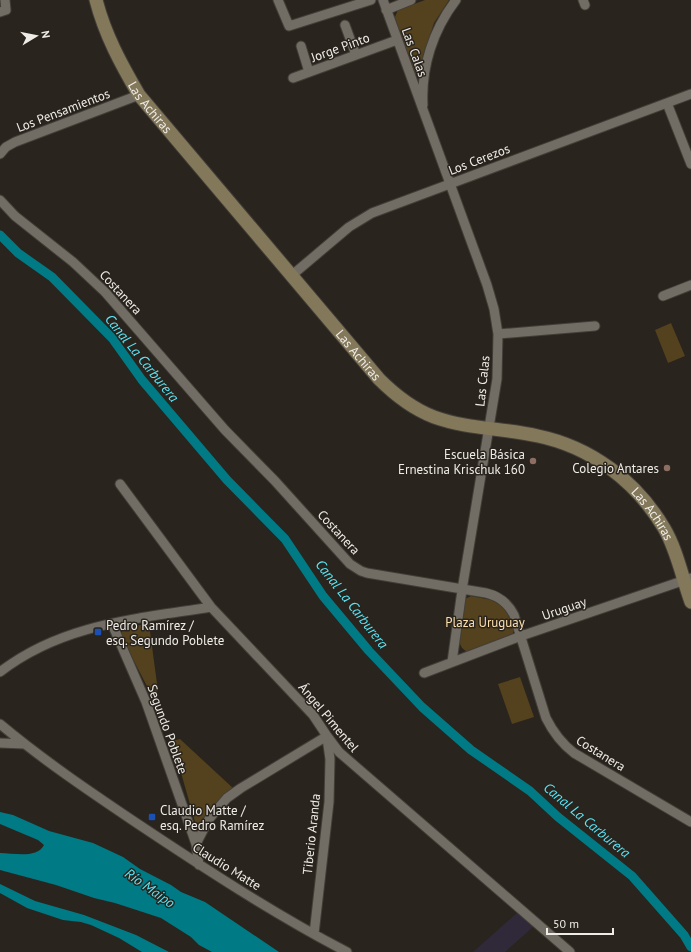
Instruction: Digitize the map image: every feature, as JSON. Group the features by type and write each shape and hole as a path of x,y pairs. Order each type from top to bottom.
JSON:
{"street":[{"path":"3,11 5,0"},
{"name":"Las Achiras","path":"96,0 116,55 139,95 372,371 395,394 416,408 434,417 489,429 537,436 560,442 587,453 618,474 644,499 664,528 687,580 691,602"},
{"path":"278,0 289,26 371,0"},
{"name":"Las Calas","path":"383,0 491,297 498,334 497,379 462,590 452,662"},
{"path":"386,10 411,0"},
{"name":"Las Calas","path":"424,113 423,99 425,71 431,45 442,21 456,0"},
{"path":"345,26 356,55"},
{"name":"Jorge Pinto","path":"293,78 397,40"},
{"path":"301,46 309,72"},
{"name":"Los Cerezos","path":"291,276 336,237 362,218 383,208 691,94"},
{"name":"Los Pensamientos","path":"0,154 6,147 15,142 139,95"},
{"path":"667,103 691,164"},
{"name":"Costanera","path":"1,200 11,213 73,262 105,292 225,430 275,481 350,564 367,573 492,594 504,601 511,610 546,718 561,742 574,753 691,822"},
{"path":"663,296 691,285"},
{"path":"498,334 595,326"},
{"name":"Ángel Pimentel","path":"120,484 211,607 309,710 339,752 570,952"},
{"name":"Uruguay","path":"424,673 520,636 687,580"},
{"path":"0,672 24,655 50,642 86,630 138,618 211,607"},
{"name":"Segundo Poblete","path":"112,624 146,702 196,844 199,864"},
{"name":"Claudio Matte","path":"0,724 48,763 199,864 314,934 347,952"},
{"path":"196,844 208,819 227,798 327,736"},
{"name":"Tiberio Aranda","path":"314,934 329,802 330,760 327,736"},
{"path":"0,742 24,744"}],"shaded area":[{"path":"518,912 533,927 505,952 473,952"}],"green space":[{"path":"425,0 449,0 434,23 418,73 414,75 394,19 398,10"},
{"path":"671,323 685,356 668,363 655,330"},
{"name":"Plaza Uruguay","path":"471,596 492,600 505,608 514,629 512,636 467,652 462,648 459,642 465,599"},
{"path":"149,624 158,691 151,694 121,636 123,627"},
{"path":"520,677 534,717 512,724 498,684"},
{"path":"180,739 234,789 222,797 200,825 195,822 172,741"}],"water":[{"name":"Río Maipo","path":"0,812 13,815 49,831 93,843 123,857 140,869 171,885 181,892 205,902 279,952 212,952 199,945 191,937 161,918 56,885 0,870 0,853 30,854 41,849 44,845 38,840 0,824"},
{"path":"0,884 35,901 84,915 136,935 169,952 142,952 119,938 91,925 63,920 27,908 0,893"}],"waterway":[{"name":"Canal La Carburera","path":"0,235 18,253 52,277 112,338 142,380 227,480 285,539 323,596 369,651 422,707 471,750 530,791 558,817 632,876 684,935 691,947"}],"place":[{"name":"Escuela Básica Ernestina Krischuk 160","path":"533,461"},
{"name":"Colegio Antares","path":"667,468"},
{"name":"Pedro Ramírez / esq. Segundo Poblete","path":"98,632"},
{"name":"Claudio Matte / esq. Pedro Ramírez","path":"152,817"}]}
